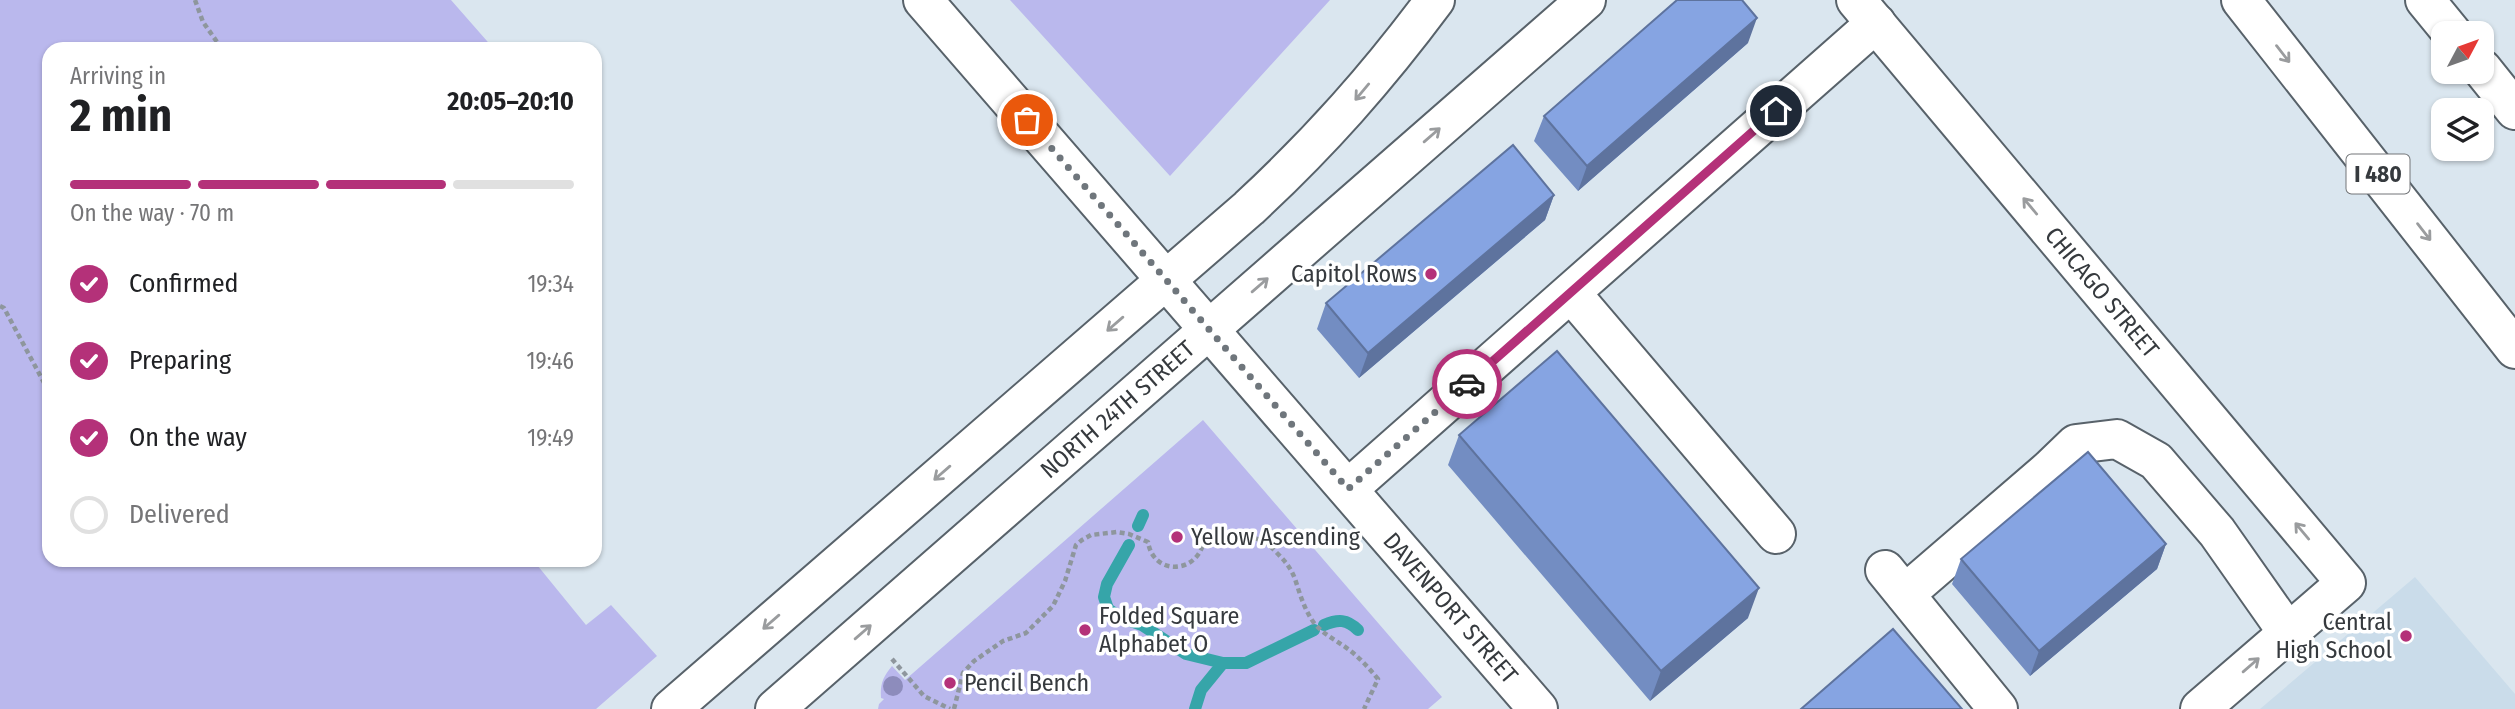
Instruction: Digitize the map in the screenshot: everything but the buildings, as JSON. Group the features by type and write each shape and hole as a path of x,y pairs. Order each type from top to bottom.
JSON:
{"main road":[{"name":"DAVENPORT STREET","path":"923,0 1538,709"},
{"path":"671,709 1250,208 1327,133 1390,59 1435,0"},
{"name":"NORTH 24TH STREET","path":"775,709 1587,0"},
{"name":"I 480","path":"2241,0 2515,349"},
{"path":"2425,0 2442,21"},
{"path":"1348,489 1571,293 1866,11"},
{"name":"CHICAGO STREET","path":"1866,11 2346,583 2288,633"},
{"path":"2494,84 2515,110"},
{"path":"1571,293 1776,534"},
{"path":"1998,709 1895,582 2050,469 2076,444 2118,439 2156,461 2217,532 2288,633 2200,709"}],"path":[{"path":"195,0 203,22 217,42"},
{"path":"0,306 4,308 26,344 42,377"},
{"path":"892,659 924,696 952,709 963,673 974,661 993,647 1026,633 1053,606 1065,581 1076,545 1091,535 1117,532 1149,542 1149,549 1155,557 1170,567 1189,565 1196,559 1203,545 1249,536 1260,538 1271,546 1289,566 1304,607 1324,634 1349,649 1378,678 1364,709"}],"shaded area":[{"path":"0,0 451,0 488,42 42,42 42,567 539,567 586,625 611,605 657,656 596,709 0,709"},
{"path":"1010,0 1330,0 1170,176"},
{"path":"1203,420 1442,697 1428,709 878,709 884,699 881,698 883,681 892,666 905,680"},
{"name":"Central High School","path":"2415,577 2515,694 2515,709 2260,709"}],"waterway":[{"path":"1138,526 1143,515"},
{"path":"1129,545 1107,584 1104,597 1108,609 1120,617 1142,625 1186,654 1223,663 1246,663 1314,630"},
{"path":"1324,625 1342,621 1358,630"},
{"path":"1195,709 1201,690 1223,663"}],"way so far":[{"path":"1027,120 1348,489 1467,384"}],"place":[{"name":"Capitol Rows","path":"1431,274"},
{"name":"Yellow Ascending","path":"1177,537"},
{"name":"Folded Square Alphabet O","path":"1085,630"},
{"name":"Central High School","path":"2406,636"},
{"name":"Pencil Bench","path":"950,683"}],"route":[{"path":"1467,384 1776,111"}]}
